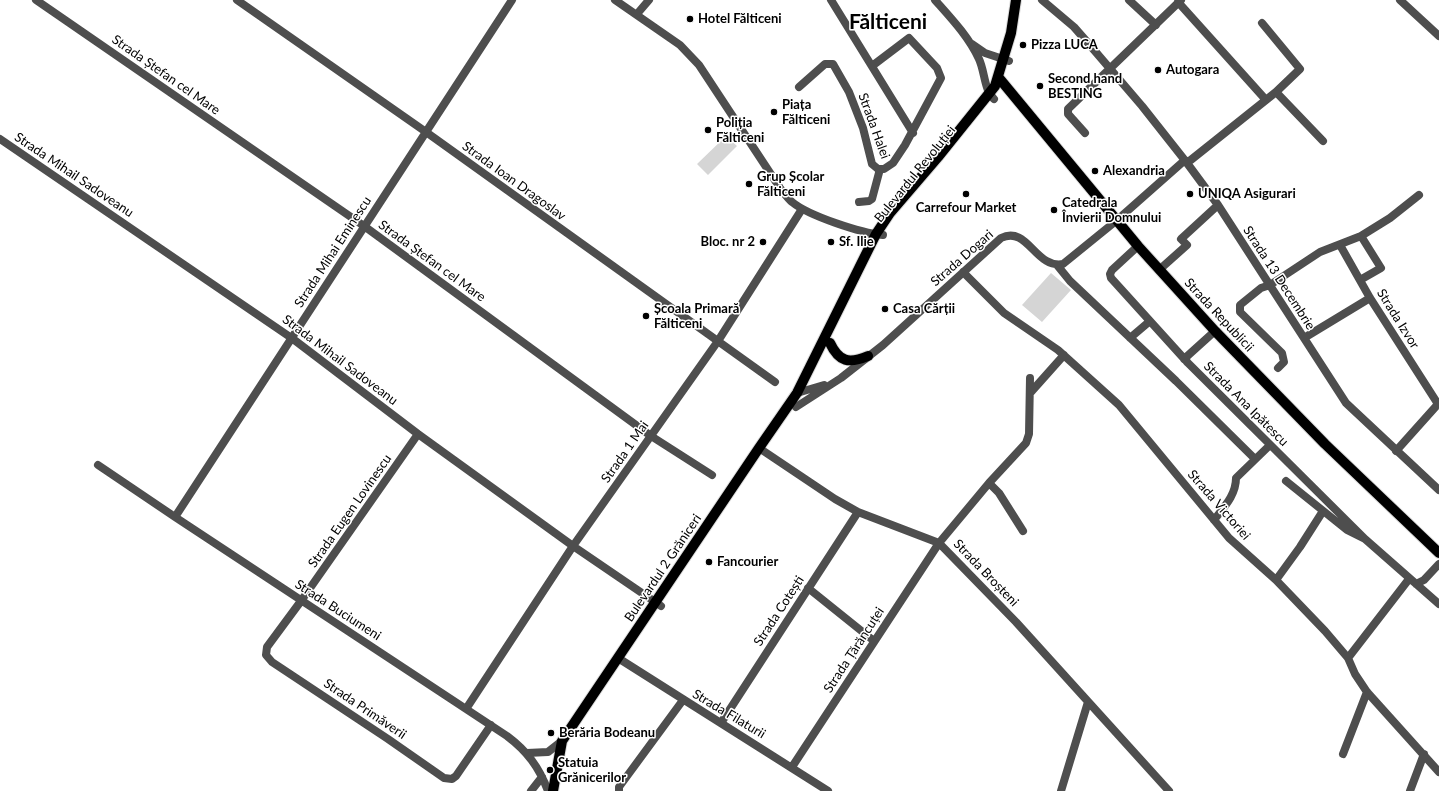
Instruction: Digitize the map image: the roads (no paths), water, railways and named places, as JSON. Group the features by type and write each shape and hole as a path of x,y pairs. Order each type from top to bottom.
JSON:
{"main road":[{"name":"Bulevardul Revoluției","path":"1007,60 1015,16 1016,0"},
{"name":"Bulevardul Revoluției","path":"798,398 879,234 895,217 991,97 1001,80 1022,0"},
{"name":"Strada Republicii","path":"1001,80 1116,221 1215,331 1325,444 1439,553"},
{"name":"Bulevardul Revoluției","path":"798,398 830,343 879,234"},
{"path":"830,343 834,351 843,360 853,361 868,356"},
{"name":"Bulevardul 2 Grăniceri","path":"553,791 562,741 659,604 761,449 798,398"},
{"name":"Bulevardul 2 Grăniceri","path":"561,751 568,744 620,660"}],"street":[{"name":"Strada Ștefan cel Mare","path":"36,0 364,226 651,436 712,475"},
{"name":"Strada Ioan Dragoslav","path":"237,0 426,132 775,382"},
{"name":"Strada Mihai Eminescu","path":"175,517 512,0"},
{"path":"615,0 680,45 699,65 780,188 791,202 802,209 861,232 879,234"},
{"path":"637,14 649,0"},
{"path":"831,0 913,132"},
{"path":"936,0 970,43 983,70 991,97"},
{"name":"Strada 13 Decembrie","path":"1042,0 1074,27 1110,68 1186,162 1218,205 1346,403 1439,490"},
{"path":"1129,0 1156,25"},
{"path":"1400,0 1439,36"},
{"path":"1085,133 1068,114 1068,110 1180,1 1266,100"},
{"path":"1255,459 1176,381 1065,277 1057,265 1063,264 1072,257 1186,162 1276,92 1300,69 1262,23"},
{"name":"Strada Halei","path":"799,87 825,64 833,64 849,92 863,128 872,164 880,170 888,168 893,163 913,132 924,107 938,86 941,78 937,68 909,38 872,66"},
{"path":"970,43 985,53 1007,60"},
{"path":"1276,92 1323,141"},
{"name":"Strada Mihail Sadoveanu","path":"0,139 293,338 418,434 573,546 659,604"},
{"path":"859,202 869,201 872,198 880,170"},
{"path":"1278,368 1284,362 1282,353 1240,312 1240,305 1261,288 1270,285 1320,252 1361,236 1390,218 1419,195"},
{"path":"1159,270 1187,245 1181,239 1218,205"},
{"name":"Strada 1 Mai","path":"466,709 573,546 718,341 802,209"},
{"name":"Strada Dogari","path":"798,398 832,382 868,356 1001,238 1007,235 1016,236 1048,263 1057,265"},
{"path":"1360,280 1381,268 1361,236"},
{"name":"Strada Izvor","path":"1340,245 1370,298 1439,403"},
{"name":"Strada Ana Ipătescu","path":"1138,246 1112,270 1110,274 1115,282 1184,359 1270,445 1365,539 1439,604"},
{"name":"Strada Victoriei","path":"963,272 1004,313 1064,355 1119,405 1229,538 1276,580 1348,658 1355,674 1367,692 1439,772"},
{"path":"1304,338 1370,298"},
{"path":"1130,338 1150,321"},
{"path":"1184,359 1215,331"},
{"path":"1031,392 1064,355"},
{"name":"Strada Țărăncuței","path":"792,767 938,544 989,482 1026,443 1029,434 1031,392 1030,378"},
{"name":"Strada Dogari","path":"798,398 832,382"},
{"path":"1396,451 1439,403"},
{"name":"Strada Eugen Lovinescu","path":"301,601 418,434"},
{"path":"1214,520 1234,493 1236,488 1236,478 1270,445"},
{"name":"Strada Broșteni","path":"761,449 835,499 858,512 938,544 1016,622 1169,791"},
{"name":"Strada Buciumeni","path":"98,464 301,601 491,725 520,746 527,753 542,777 548,791"},
{"name":"Strada Ana Ipătescu","path":"1286,481 1347,530 1365,539"},
{"path":"989,482 999,493 1024,531"},
{"path":"1276,580 1323,511"},
{"name":"Strada Cotești","path":"721,723 858,512"},
{"path":"1416,584 1424,580 1439,564"},
{"path":"1348,658 1409,579"},
{"path":"808,588 874,641"},
{"name":"Strada Primăverii","path":"301,601 266,647 265,652 268,659 388,739 440,776 448,779 456,776 491,725"},
{"name":"Strada Filaturii","path":"620,660 828,791"},
{"path":"1343,754 1367,692"},
{"path":"619,791 619,787 683,700"},
{"path":"1061,791 1088,702"},
{"path":"527,753 548,752 562,741"},
{"path":"1410,791 1424,754"},
{"path":"531,791 542,777"}],"place":[{"name":"Hotel Fălticeni","path":"690,19"},
{"name":"Pizza LUCA","path":"1023,45"},
{"name":"Autogara","path":"1158,70"},
{"name":"Second hand BESTING","path":"1040,86"},
{"name":"Piața Fălticeni","path":"774,112"},
{"name":"Poliția Fălticeni","path":"708,130"},
{"name":"Alexandria","path":"1095,171"},
{"name":"Grup Școlar Fălticeni","path":"749,184"},
{"name":"Carrefour Market","path":"966,194"},
{"name":"UNIQA Asigurari","path":"1190,194"},
{"name":"Catedrala Învierii Domnului","path":"1054,210"},
{"name":"Bloc. nr 2","path":"763,242"},
{"name":"Sf. Ilie","path":"831,242"},
{"name":"Casa Cărții","path":"885,309"},
{"name":"Școala Primară Fălticeni","path":"646,316"},
{"name":"Fancourier","path":"709,562"},
{"name":"Berăria Bodeanu","path":"551,733"},
{"name":"Statuia Grănicerilor","path":"550,770"}],"district":[{"name":"Fălticeni","path":"888,22"}]}
